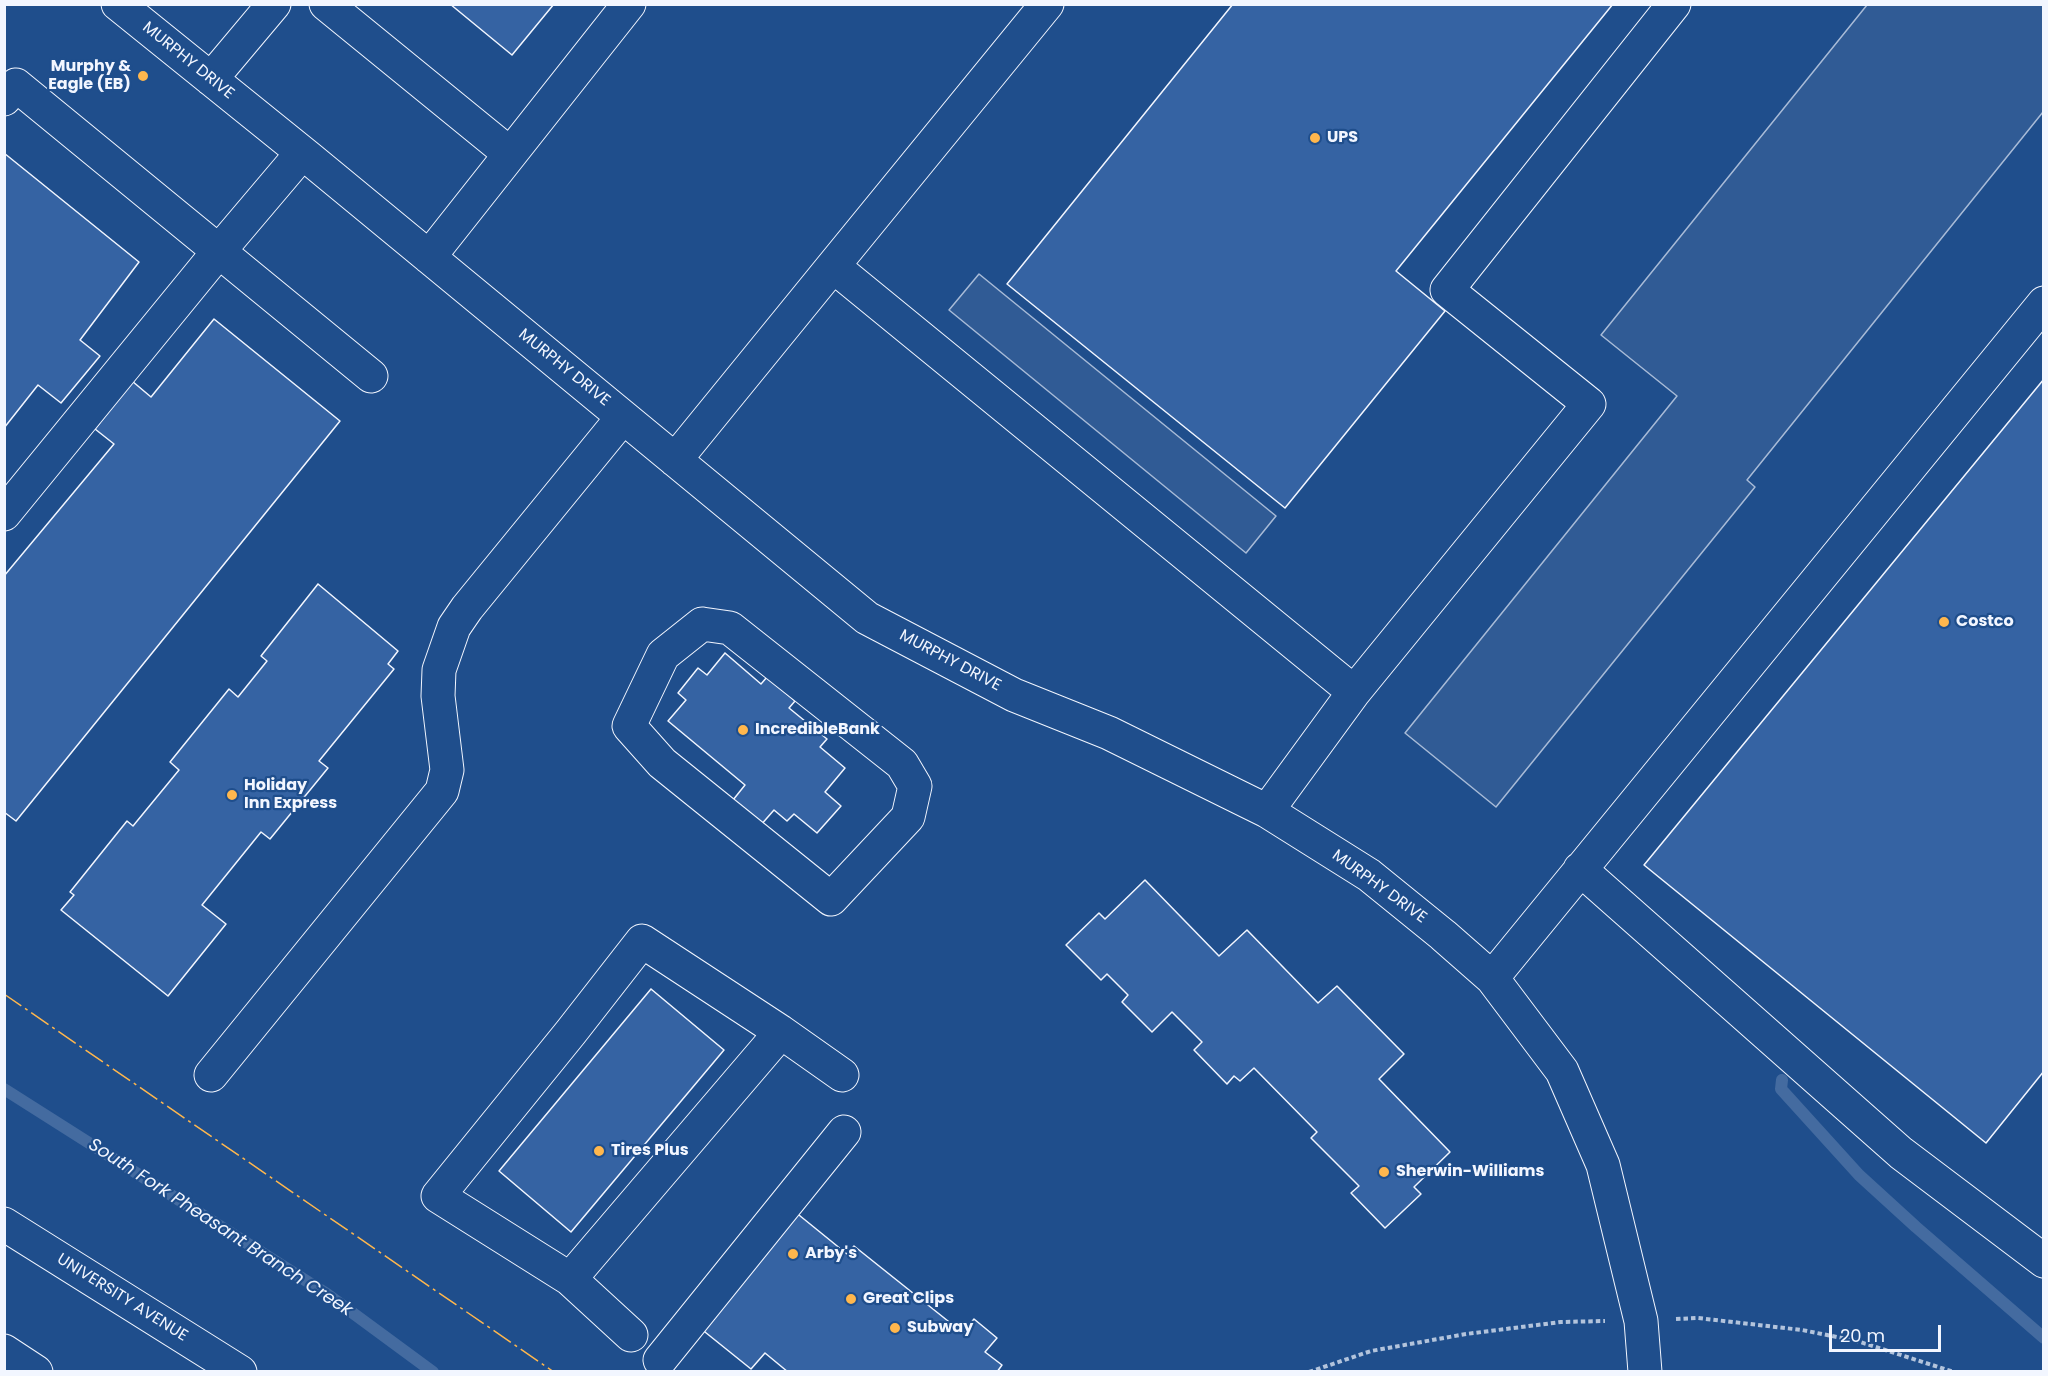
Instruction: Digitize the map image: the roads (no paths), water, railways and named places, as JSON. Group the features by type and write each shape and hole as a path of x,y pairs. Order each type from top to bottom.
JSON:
{"street":[{"name":"MURPHY DRIVE","path":"118,4 867,618 1014,694 1109,733 1267,811 1369,875 1492,978 1562,1071 1604,1165 1641,1321 1645,1371"},
{"path":"211,79 274,4"},
{"path":"326,4 510,154"},
{"path":"429,257 629,4"},
{"path":"675,460 1047,4"},
{"path":"1267,811 1354,692 1589,404 1448,290 1674,4"},
{"path":"4,99 16,85 371,376"},
{"path":"4,514 302,153"},
{"path":"833,266 1354,692"},
{"path":"1492,978 2043,303"},
{"path":"211,1076 442,791 447,770 438,696 439,670 454,627 623,417"},
{"path":"702,624 730,628 902,764 915,786 908,818 831,899 662,763 629,726 663,655 702,624"},
{"path":"1580,869 1901,1153 2043,1261"},
{"path":"631,1335 570,1279 438,1196 642,941 842,1075"},
{"path":"570,1279 781,1032"},
{"path":"660,1360 844,1132"},
{"name":"UNIVERSITY AVENUE","path":"4,1224 240,1371"},
{"path":"4,1351 36,1371"}],"waterway":[{"path":"1782,1080 1781,1089 1859,1175 2044,1338"},
{"name":"South Fork Pheasant Branch Creek","path":"4,1089 327,1294 433,1372"}],"place":[{"name":"Murphy & Eagle (EB)","path":"143,76"},
{"name":"UPS","path":"1315,138"},
{"name":"Costco","path":"1944,622"},
{"name":"IncredibleBank","path":"743,730"},
{"name":"Holiday Inn Express","path":"232,795"},
{"name":"Tires Plus","path":"599,1151"},
{"name":"Sherwin-Williams","path":"1384,1172"},
{"name":"Arby's","path":"793,1254"},
{"name":"Great Clips","path":"851,1299"},
{"name":"Subway","path":"895,1328"}]}
